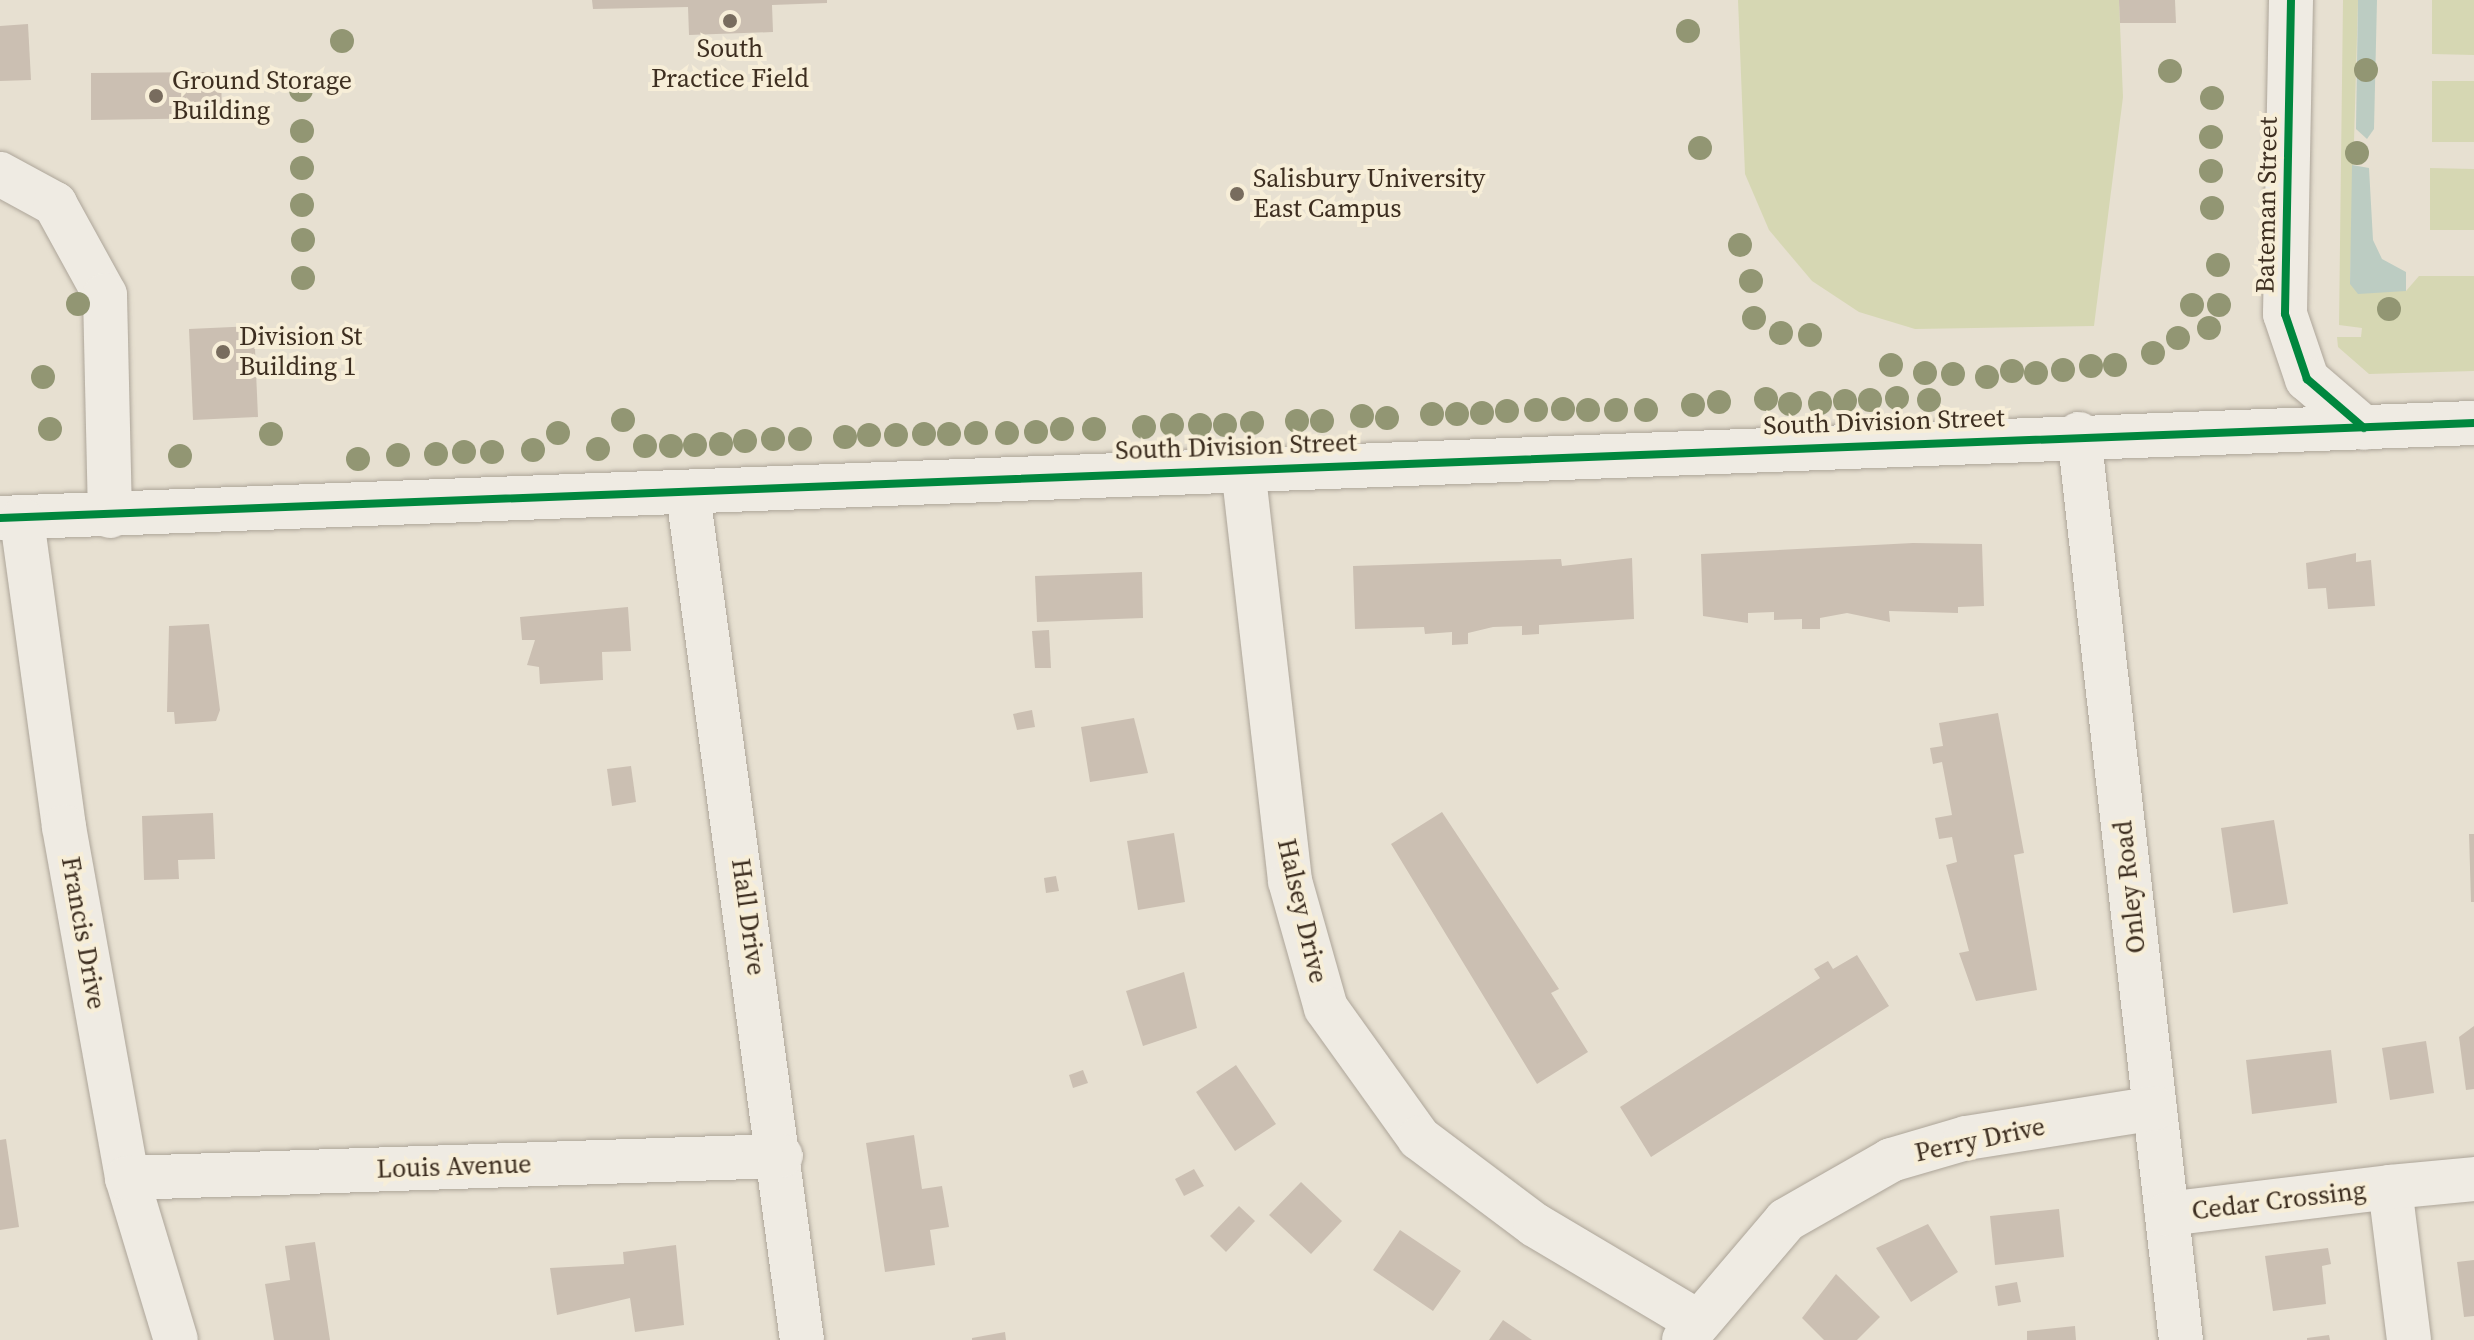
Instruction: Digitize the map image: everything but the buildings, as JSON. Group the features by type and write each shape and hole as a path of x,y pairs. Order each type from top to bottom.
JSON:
{"street":[{"name":"Bateman Street","path":"2291,0 2285,314 2307,379 2364,428"},
{"path":"0,174 55,204 105,295 110,516"},
{"name":"South Division Street","path":"11,519 688,494 2079,434 2474,423"},
{"name":"Onley Road","path":"2079,434 2181,1340"},
{"name":"Halsey Drive","path":"1243,468 1290,881 1326,1008 1419,1138 1535,1225 1690,1330"},
{"name":"Hall Drive","path":"688,494 781,1156 802,1340"},
{"name":"Francis Drive","path":"11,519 127,1178 176,1340"},
{"name":"Perry Drive","path":"1690,1330 1786,1220 1891,1160 1966,1138 2155,1108"},
{"name":"Louis Avenue","path":"127,1178 781,1156"},
{"name":"Cedar Crossing","path":"2167,1214 2474,1179"},
{"name":"Cedar Crossing","path":"2390,1187 2409,1340"}],"green space":[{"path":"1738,0 2119,0 2123,97 2094,326 1915,329 1859,312 1812,281 1769,230 1745,174"},
{"path":"2343,0 2358,0 2350,284 2406,291 2419,276 2474,276 2474,371 2369,374 2338,347 2337,337 2361,337 2362,328 2339,325"},
{"path":"2432,0 2474,0 2474,55 2432,54"},
{"path":"2432,81 2474,81 2474,142 2432,142"},
{"path":"2430,168 2474,169 2474,230 2430,230"}],"shaded area":[{"path":"2358,0 2377,0 2374,129 2367,139 2356,129"},
{"path":"2352,165 2369,168 2373,240 2382,259 2406,272 2406,291 2358,294 2350,284"}],"cycle path":[{"path":"2291,0 2285,314 2307,379 2364,428"},
{"path":"0,518 2474,423"}],"place":[{"name":"South Practice Field","path":"730,21"},
{"name":"Ground Storage Building","path":"156,96"},
{"name":"Salisbury University East Campus","path":"1237,194"},
{"name":"Division St Building 1","path":"223,352"}]}
